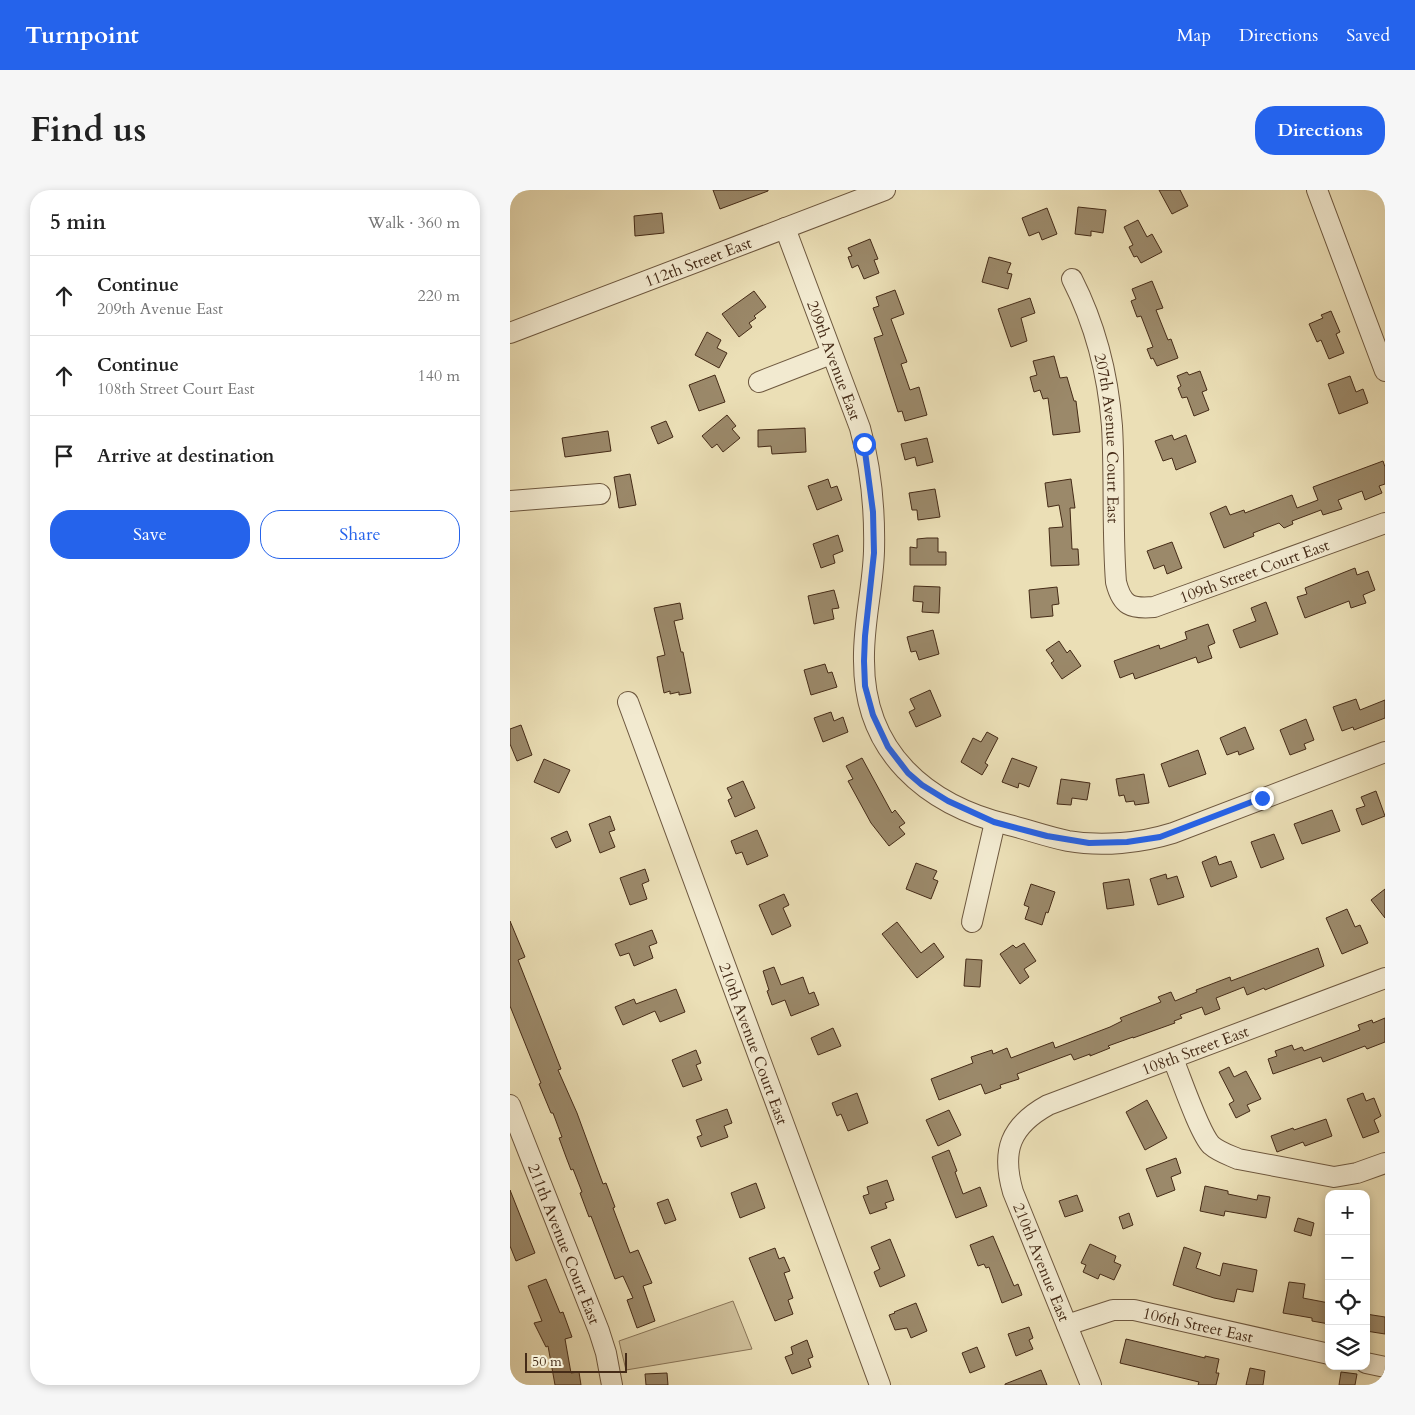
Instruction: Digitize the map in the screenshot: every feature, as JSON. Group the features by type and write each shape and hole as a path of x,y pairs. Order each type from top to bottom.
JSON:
{"street":[{"name":"112th Street East","path":"510,333 883,190"},
{"path":"1317,190 1385,371"},
{"name":"209th Avenue East","path":"785,228 860,428 868,466 873,512 874,553 865,636 865,686 873,715 888,747 908,773 922,785 948,801 994,822 1047,836 1089,843 1127,842 1160,837 1385,752"},
{"name":"207th Avenue Court East","path":"1072,279 1086,309 1101,355 1105,378 1112,425 1116,582 1119,594 1123,600"},
{"path":"759,382 831,354"},
{"path":"510,501 600,494"},
{"name":"109th Street Court East","path":"1123,600 1135,608 1154,607 1385,522"},
{"name":"210th Avenue Court East","path":"628,702 880,1385"},
{"path":"972,922 994,822"},
{"name":"108th Street East","path":"1013,1137 1025,1121 1048,1105 1385,978"},
{"path":"1174,1059 1203,1133 1211,1145 1224,1154 1238,1159 1334,1177 1357,1173 1385,1162"},
{"name":"211th Avenue Court East","path":"510,1104 599,1331 606,1353 612,1385"},
{"name":"210th Avenue East","path":"1013,1137 1007,1156 1008,1176 1013,1192 1091,1385"},
{"name":"106th Street East","path":"1067,1325 1113,1310 1134,1310 1325,1353"},
{"path":"1370,1364 1385,1367"}],"shaded area":[{"path":"733,1301 752,1349 626,1370 619,1341"}],"building":[{"path":"713,190 768,190 768,191 720,209"},
{"path":"1159,190 1180,190 1188,206 1172,214"},
{"path":"1078,207 1106,210 1103,233 1091,231 1091,236 1075,234"},
{"path":"1047,208 1057,234 1042,240 1039,232 1029,236 1022,218"},
{"path":"662,213 664,233 635,236 634,216"},
{"path":"1138,220 1147,237 1152,234 1162,252 1141,263 1137,256 1134,257 1129,247 1133,245 1124,227"},
{"path":"870,239 878,259 874,260 879,273 864,279 858,265 852,268 848,257 852,256 848,248"},
{"path":"989,257 1011,263 1007,273 1012,274 1008,289 982,282"},
{"path":"1152,281 1163,308 1156,310 1168,340 1171,339 1178,358 1157,366 1153,358 1151,359 1147,349 1153,347 1141,316 1137,317 1131,301 1136,299 1132,289"},
{"path":"895,290 904,314 891,319 907,362 901,364 910,390 919,387 927,415 905,421 902,411 898,412 874,338 883,335 873,308 879,306 876,297"},
{"path":"754,291 766,307 754,316 756,318 749,323 752,327 739,337 722,314"},
{"path":"1030,298 1035,313 1021,318 1027,341 1011,347 998,309"},
{"path":"1331,311 1340,332 1336,334 1344,353 1329,359 1321,340 1317,342 1309,324 1323,318 1321,315"},
{"path":"707,332 721,340 717,348 727,353 719,368 695,355"},
{"path":"1054,356 1060,378 1067,377 1074,401 1076,401 1080,432 1053,435 1048,398 1043,399 1040,390 1034,392 1030,377 1037,375 1033,361"},
{"path":"1200,371 1207,390 1202,392 1209,410 1194,416 1187,397 1182,398 1178,388 1181,386 1177,376 1187,372 1189,375"},
{"path":"715,375 725,402 699,411 689,385"},
{"path":"1350,376 1356,392 1363,389 1368,403 1339,414 1328,384"},
{"path":"727,415 736,426 732,429 740,438 723,452 717,444 712,448 702,436"},
{"path":"666,421 673,437 658,444 651,427"},
{"path":"805,428 806,452 772,454 771,446 758,447 758,430"},
{"path":"608,431 611,451 565,457 562,438"},
{"path":"1172,435 1174,440 1186,435 1196,462 1176,470 1172,458 1163,461 1155,441"},
{"path":"927,438 933,462 917,466 915,457 905,460 901,444"},
{"path":"1383,461 1385,484 1379,486 1382,493 1365,500 1362,491 1338,500 1342,509 1323,515 1321,510 1292,521 1293,524 1284,528 1279,523 1253,533 1254,536 1224,548 1210,513 1226,506 1230,515 1244,510 1245,513 1292,495 1297,508 1318,500 1313,487"},
{"path":"630,474 636,505 619,508 614,477"},
{"path":"828,479 831,488 837,486 842,500 817,510 808,486"},
{"path":"1071,479 1075,508 1070,508 1072,549 1078,549 1079,565 1051,566 1049,528 1063,527 1059,505 1048,507 1045,483"},
{"path":"935,489 940,517 918,520 917,510 912,510 909,493"},
{"path":"838,535 843,551 833,555 835,563 821,568 813,544"},
{"path":"938,538 938,552 946,552 946,565 910,565 910,547 917,548 917,539"},
{"path":"1172,542 1182,568 1167,574 1164,565 1154,569 1147,551"},
{"path":"1355,568 1357,575 1368,571 1375,590 1363,595 1366,603 1351,608 1349,601 1305,618 1297,597 1307,594 1305,588"},
{"path":"914,586 940,587 939,613 922,612 923,602 913,601"},
{"path":"1057,587 1059,604 1052,605 1053,616 1031,618 1029,590"},
{"path":"834,590 839,608 832,609 834,619 814,624 808,596"},
{"path":"1266,602 1278,634 1240,648 1233,630 1256,621 1251,608"},
{"path":"680,603 683,619 674,621 681,652 683,652 691,693 679,695 679,692 670,694 670,691 664,693 657,657 665,655 654,608"},
{"path":"1208,624 1215,643 1208,646 1212,658 1198,663 1196,657 1135,679 1133,673 1120,678 1114,661 1159,645 1160,649 1187,639 1185,632"},
{"path":"933,630 939,654 919,660 916,651 911,652 907,637"},
{"path":"1059,641 1067,653 1070,650 1081,666 1062,679 1051,663 1054,661 1046,650"},
{"path":"825,664 828,673 832,672 837,687 811,695 804,670"},
{"path":"930,690 941,716 916,727 909,712 915,709 910,699"},
{"path":"1356,699 1360,710 1385,700 1385,718 1354,730 1353,727 1342,731 1333,707"},
{"path":"831,712 834,721 843,717 848,732 823,742 814,718"},
{"path":"1306,719 1314,740 1304,744 1306,749 1290,755 1280,730"},
{"path":"521,725 532,755 517,761 510,744 510,729"},
{"path":"1245,727 1254,749 1239,755 1238,751 1227,755 1220,738"},
{"path":"987,732 998,738 985,763 988,765 982,775 961,762 973,738 981,742"},
{"path":"1198,750 1206,774 1169,787 1161,764"},
{"path":"862,758 892,813 895,810 905,823 899,827 905,834 889,846 871,823 848,781 853,779 846,766"},
{"path":"1012,758 1037,767 1029,787 1019,783 1018,788 1002,782"},
{"path":"544,759 570,770 559,793 534,782"},
{"path":"1144,774 1149,803 1135,805 1134,801 1126,802 1124,795 1119,796 1116,779"},
{"path":"1061,779 1090,783 1087,800 1072,798 1071,805 1057,804"},
{"path":"743,781 755,808 735,817 728,800 732,798 727,788"},
{"path":"1376,791 1385,816 1362,825 1356,809 1365,806 1361,797"},
{"path":"1332,810 1340,831 1302,844 1294,824"},
{"path":"610,816 615,830 609,832 615,847 600,853 589,824"},
{"path":"757,830 768,856 747,865 742,852 736,854 731,841"},
{"path":"567,831 571,841 556,848 551,838"},
{"path":"1274,834 1284,859 1261,868 1251,842"},
{"path":"1216,856 1219,865 1231,861 1237,877 1211,887 1202,862"},
{"path":"916,863 937,871 933,879 938,881 931,899 906,889"},
{"path":"645,869 649,881 642,884 647,899 630,905 620,878"},
{"path":"1166,874 1167,879 1177,876 1184,897 1158,905 1150,879"},
{"path":"1129,879 1134,905 1107,909 1103,883"},
{"path":"1031,884 1055,892 1042,925 1025,919 1029,907 1024,905"},
{"path":"1385,889 1385,918 1371,900"},
{"path":"784,894 789,905 783,908 791,926 772,935 759,905"},
{"path":"1347,909 1355,927 1360,925 1368,943 1342,954 1326,918"},
{"path":"510,921 525,957 518,960 561,1069 558,1070 577,1113 603,1184 606,1183 630,1253 638,1250 652,1283 643,1286 655,1321 637,1328 627,1300 633,1298 623,1276 615,1279 591,1216 589,1217 580,1193 582,1192 559,1138 562,1137 539,1084 541,1083 510,1006"},
{"path":"897,922 921,953 934,943 944,957 917,978 882,934"},
{"path":"652,930 657,943 649,946 653,958 634,966 629,953 620,956 615,944"},
{"path":"1024,943 1036,961 1024,969 1029,977 1020,984 1000,954 1013,945 1016,948"},
{"path":"1318,948 1324,966 1265,990 1264,988 1247,995 1244,987 1216,998 1220,1009 1205,1015 1202,1007 1180,1015 1182,1018 1174,1021 1175,1023 1108,1046 1110,1048 1090,1056 1090,1054 1074,1060 1071,1054 1017,1074 1019,1079 1000,1085 1001,1088 985,1094 981,1084 939,1100 931,1079 973,1063 971,1057 992,1050 993,1054 1007,1048 1011,1058 1053,1042 1055,1048 1110,1027 1122,1021 1120,1018 1161,1002 1158,997 1171,992 1175,1001 1197,992 1196,990 1230,977 1231,981"},
{"path":"966,959 982,960 980,987 964,986"},
{"path":"774,967 781,985 803,977 809,994 814,992 819,1005 791,1016 785,1000 772,1005 763,971"},
{"path":"676,989 685,1012 660,1022 655,1011 623,1025 615,1007 634,999 636,1004"},
{"path":"1385,1018 1385,1042 1367,1049 1365,1046 1323,1062 1321,1057 1273,1074 1268,1059 1277,1056 1275,1051 1292,1045 1294,1050 1302,1047 1304,1051 1360,1030 1358,1025 1372,1020 1373,1023"},
{"path":"833,1028 841,1046 818,1055 811,1038"},
{"path":"696,1050 701,1063 696,1065 702,1080 683,1087 672,1060"},
{"path":"1229,1067 1234,1077 1246,1071 1261,1099 1247,1105 1250,1111 1236,1118 1229,1104 1234,1101 1219,1072"},
{"path":"857,1093 868,1123 848,1131 841,1114 837,1116 832,1103"},
{"path":"1363,1093 1366,1101 1374,1098 1381,1116 1374,1120 1379,1132 1363,1138 1347,1099"},
{"path":"1147,1100 1167,1138 1145,1150 1126,1112"},
{"path":"727,1109 732,1123 724,1126 728,1137 701,1147 697,1137 702,1135 696,1120"},
{"path":"949,1110 961,1135 938,1146 926,1120"},
{"path":"1326,1119 1332,1136 1305,1146 1303,1142 1277,1152 1271,1136"},
{"path":"949,1150 963,1194 980,1187 987,1206 956,1218 932,1157"},
{"path":"1176,1158 1181,1173 1171,1177 1175,1190 1157,1197 1146,1169"},
{"path":"887,1180 894,1200 885,1203 887,1208 870,1214 863,1196 869,1194 867,1187"},
{"path":"756,1183 765,1208 740,1218 731,1193"},
{"path":"1205,1186 1228,1191 1228,1194 1257,1200 1258,1195 1270,1197 1266,1218 1225,1211 1224,1216 1200,1211"},
{"path":"510,1190 535,1253 516,1261 510,1246"},
{"path":"1077,1195 1083,1211 1065,1217 1059,1201"},
{"path":"668,1199 676,1220 665,1224 657,1203"},
{"path":"1129,1213 1133,1225 1123,1229 1119,1217"},
{"path":"1298,1218 1314,1223 1311,1236 1294,1231"},
{"path":"993,1236 1014,1286 1018,1284 1022,1295 1002,1303 989,1267 986,1268 984,1264 978,1266 970,1245"},
{"path":"890,1239 905,1276 880,1287 874,1272 880,1269 871,1247"},
{"path":"1090,1244 1116,1256 1114,1262 1121,1265 1114,1280 1100,1274 1098,1279 1083,1272 1086,1265 1081,1263"},
{"path":"1184,1247 1201,1253 1196,1268 1220,1276 1223,1263 1257,1270 1253,1292 1237,1289 1234,1302 1214,1298 1173,1285"},
{"path":"775,1248 779,1259 784,1257 790,1271 784,1273 793,1298 788,1300 793,1314 775,1321 749,1258"},
{"path":"546,1279 560,1313 563,1312 572,1337 565,1339 571,1373 579,1372 581,1385 555,1385 548,1346 546,1347 534,1323 542,1321 528,1286"},
{"path":"1289,1282 1305,1284 1303,1298 1325,1302 1325,1323 1312,1321 1312,1318 1283,1313"},
{"path":"916,1303 927,1331 911,1338 907,1328 895,1330 889,1315"},
{"path":"1370,1315 1385,1317 1385,1334 1370,1332"},
{"path":"1029,1327 1033,1338 1029,1340 1033,1349 1016,1356 1008,1334"},
{"path":"1126,1339 1205,1358 1205,1356 1219,1359 1216,1373 1219,1373 1216,1385 1198,1385 1199,1382 1120,1363"},
{"path":"807,1340 813,1357 808,1359 811,1367 792,1374 785,1357 793,1354 791,1347"},
{"path":"977,1347 985,1367 970,1373 962,1353"},
{"path":"1250,1368 1265,1371 1263,1385 1246,1385"},
{"path":"1041,1370 1047,1385 1005,1385 1005,1384"},
{"path":"1341,1372 1357,1374 1355,1385 1339,1385"},
{"path":"667,1373 668,1385 646,1385 645,1374"}],"route":[{"path":"864,444 873,512 874,553 865,636 865,686 873,715 888,747 908,773 922,785 948,801 994,822 1047,836 1089,843 1127,842 1160,837 1262,798"}]}
